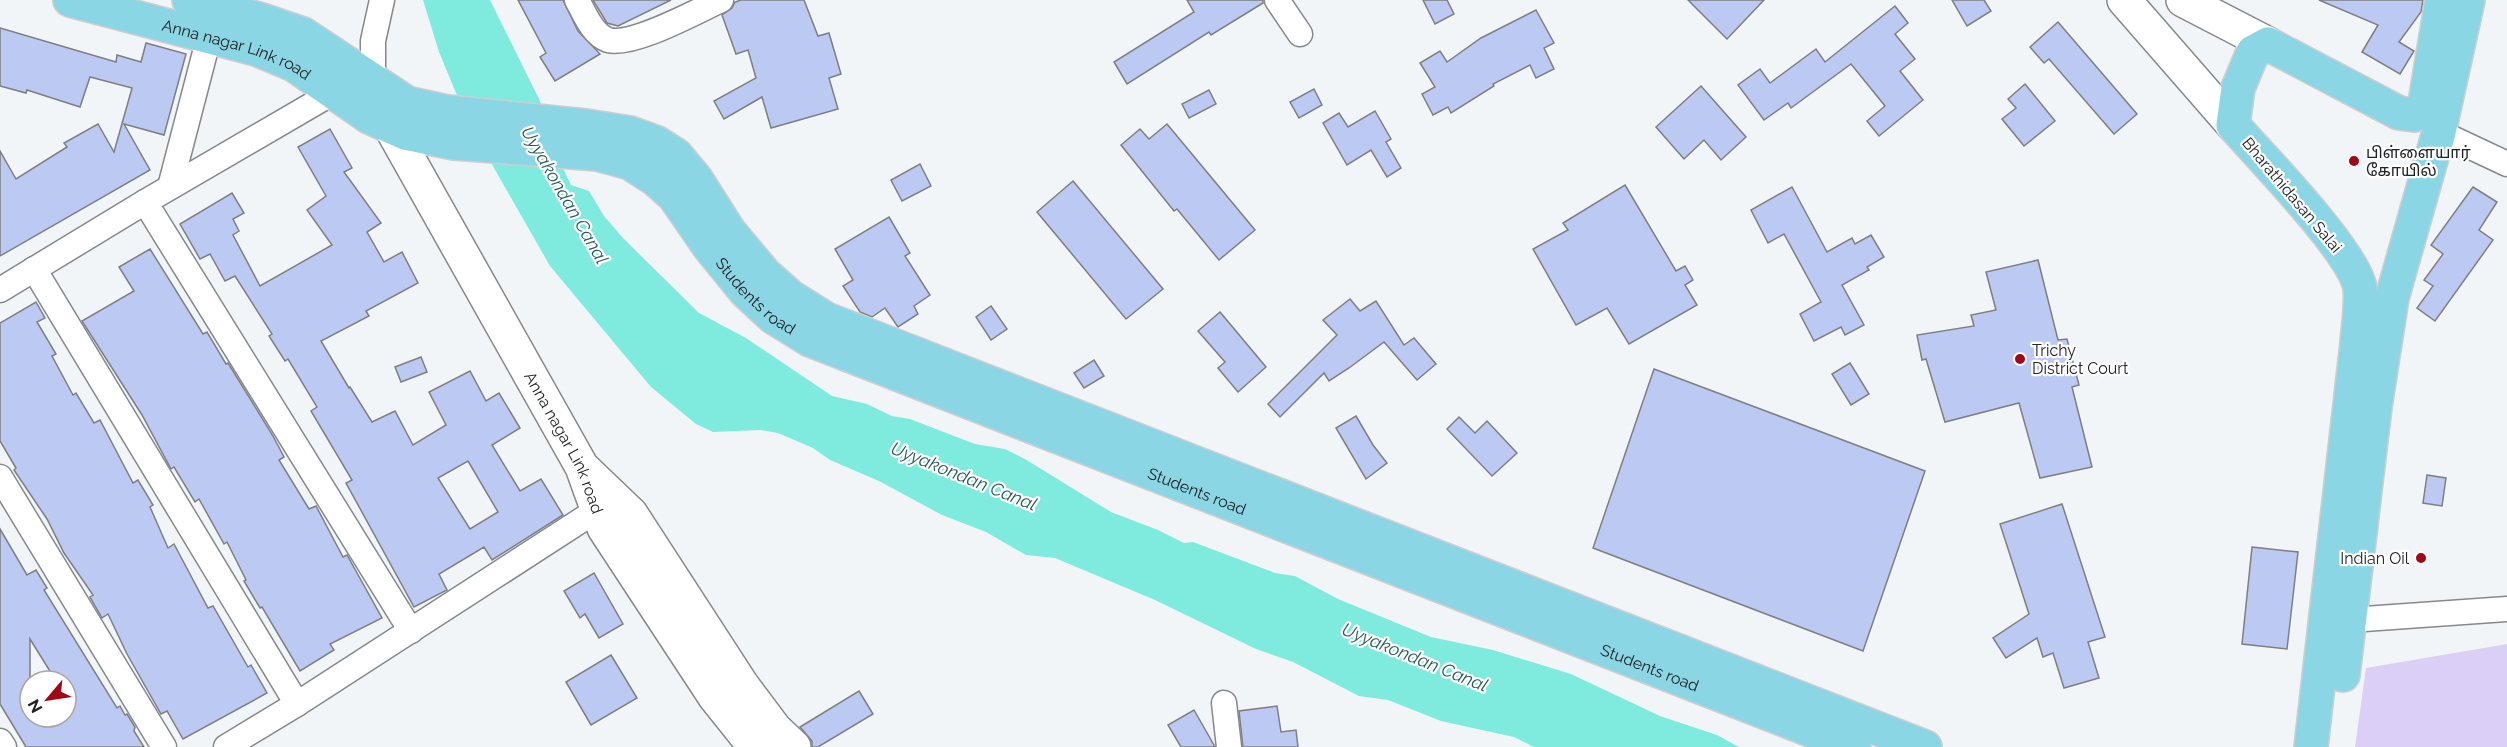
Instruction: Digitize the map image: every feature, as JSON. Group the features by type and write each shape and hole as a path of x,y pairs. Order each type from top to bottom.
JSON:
{"main road":[{"name":"Anna nagar Link road","path":"70,0 256,50 294,65 369,117 405,133 451,128"},
{"path":"189,0 303,34 373,81 451,128 591,140 630,133 657,143 676,155 696,179 729,231 765,274 791,297 826,319 1925,747"},
{"path":"2268,44 2399,113 2414,115 2424,109 2442,0"},
{"name":"Bharathidasan Salai","path":"2316,744 2350,620 2375,407 2392,298 2439,132 2468,0"},
{"name":"Bharathidasan Salai","path":"2268,44 2253,52 2238,88 2234,125 2327,232 2354,270 2360,288 2357,343 2316,744"},
{"name":"Students road","path":"591,140 655,179 674,196 710,248 745,291 773,317 810,340 1854,747"}],"street":[{"path":"0,290 170,187 334,92 373,81 373,41 382,0"},
{"path":"577,0 594,30 608,40 626,41 721,0"},
{"path":"1277,0 1300,34"},
{"path":"2124,0 2234,125"},
{"path":"2182,0 2268,44"},
{"path":"170,187 209,37"},
{"name":"Anna nagar Link road","path":"373,81 390,126 582,467 604,528 715,697 755,747"},
{"path":"2439,132 2507,164"},
{"path":"145,202 411,631"},
{"path":"34,270 297,704"},
{"path":"2360,288 2392,298"},
{"path":"582,467 631,514 742,685 775,729 794,747"},
{"path":"0,477 164,747"},
{"path":"226,747 297,704 597,510"},
{"path":"2350,620 2507,609"},
{"path":"1224,703 1229,747"},
{"path":"0,741 4,747"}],"shaded area":[{"path":"2507,644 2507,747 2355,747 2366,668"}],"water":[{"name":"Uyyakondan Canal","path":"423,0 490,0 540,101 559,160 571,185 589,191 604,216 623,238 699,313 746,338 832,396 867,404 892,416 910,419 975,444 1005,449 1111,512 1158,530 1184,543 1193,542 1275,573 1295,576 1338,599 1431,637 1493,650 1571,674 1660,716 1717,735 1739,747 1534,747 1514,737 1441,721 1388,700 1359,696 1293,662 1256,649 1155,600 1055,558 1026,555 986,532 942,515 879,481 830,460 813,448 778,433 760,430 713,432 696,424 651,387 550,266 494,168 459,100 439,52"}],"building":[{"path":"518,0 563,0 578,31 600,54 555,81 540,57 546,53"},
{"path":"593,0 671,0 618,26 607,23"},
{"path":"741,0 804,0 818,36 829,33 841,74 829,78 838,109 771,128 762,97 724,119 714,101 756,78 748,50 736,54 722,15 732,8 735,2"},
{"path":"1187,0 1263,0 1263,3 1211,35 1209,32 1127,84 1114,62 1194,12"},
{"path":"1423,0 1447,0 1454,14 1435,24"},
{"path":"1688,0 1764,0 1727,39"},
{"path":"1952,0 1984,0 1991,11 1967,26"},
{"path":"2319,0 2423,0 2421,12 2399,42 2414,51 2400,74 2362,52 2378,25"},
{"path":"1895,6 1908,23 1895,34 1915,59 1900,71 1923,100 1879,136 1867,121 1885,106 1851,64 1791,108 1788,103 1764,120 1738,85 1760,69 1770,83 1816,49 1825,62"},
{"path":"1536,10 1554,43 1544,48 1554,69 1536,78 1530,65 1493,84 1494,86 1451,113 1448,107 1433,115 1422,94 1435,87 1420,63 1440,51 1447,62 1481,38"},
{"path":"2058,22 2137,114 2114,134 2049,59 2044,63 2030,47"},
{"path":"0,28 116,62 117,55 141,62 146,43 186,54 164,135 124,124 150,170 0,256 0,151 16,179 67,147 64,143 98,124 114,152 132,88 90,77 80,107 27,90 26,93 0,86"},
{"path":"2025,84 2055,121 2024,146 2002,119 2016,108 2008,99"},
{"path":"1701,86 1746,137 1721,160 1704,140 1684,159 1656,127"},
{"path":"1314,89 1322,105 1299,118 1290,102"},
{"path":"1209,90 1216,104 1189,118 1182,104"},
{"path":"1375,111 1391,139 1386,142 1401,168 1387,177 1371,150 1347,165 1323,123 1339,113 1348,127"},
{"path":"1167,124 1255,230 1219,260 1177,209 1174,211 1121,145 1140,129 1149,139"},
{"path":"330,129 352,168 344,172 381,223 367,232 384,262 402,252 418,283 366,311 369,316 321,341 372,422 395,411 413,445 446,425 429,392 470,371 486,401 499,393 520,428 492,445 520,491 541,479 563,515 492,560 484,547 439,574 447,590 414,607 346,483 352,480 311,411 317,407 288,359 285,361 269,336 272,334 235,276 225,281 210,254 200,259 180,224 232,193 244,213 233,219 239,231 233,235 260,286 332,245 307,210 326,196 298,147","holes":["468,461 498,512 470,529 438,478"]},
{"path":"920,164 931,186 902,201 891,180"},
{"path":"1073,181 1163,289 1126,319 1037,212"},
{"path":"1625,185 1676,271 1685,266 1693,280 1685,285 1697,305 1629,344 1607,308 1576,325 1533,249 1568,230 1563,223"},
{"path":"1792,187 1827,252 1852,238 1855,244 1871,235 1884,257 1867,267 1869,270 1842,285 1864,325 1845,335 1841,327 1814,341 1800,314 1821,302 1784,234 1768,243 1751,210"},
{"path":"2473,187 2497,202 2479,230 2493,240 2435,321 2417,308 2433,286 2424,280 2443,254 2431,245"},
{"path":"889,217 910,253 905,256 930,295 914,306 918,314 898,327 885,308 872,317 860,312 843,286 853,280 835,249"},
{"path":"150,249 203,334 207,332 226,364 228,363 273,436 284,457 279,460 309,509 316,506 343,557 347,555 382,618 330,644 334,650 300,671 244,581 246,580 227,542 224,544 199,499 195,502 174,467 171,469 142,415 82,321 134,291 119,267"},
{"name":"Trichy District Court","path":"2038,260 2058,340 2067,339 2079,385 2072,387 2092,467 2040,478 2019,403 1945,422 1926,359 1922,360 1917,335 1974,326 1971,315 1996,310 1986,272"},
{"path":"1350,299 1360,311 1376,301 1404,345 1414,338 1436,364 1417,380 1384,342 1329,381 1324,373 1280,417 1268,404 1337,335 1323,320"},
{"path":"36,302 45,318 37,322 56,354 52,356 73,395 76,393 94,423 100,420 133,483 138,480 153,505 150,507 168,548 174,544 208,608 213,606 248,667 251,665 267,693 183,739 167,711 161,714 127,654 108,614 102,618 90,597 93,595 64,553 47,519 14,470 16,468 0,441 0,323"},
{"path":"991,306 1007,329 991,340 976,317"},
{"path":"1220,312 1266,367 1238,392 1218,368 1225,362 1198,331"},
{"path":"421,357 427,372 401,382 395,367"},
{"path":"1094,360 1104,376 1084,388 1074,373"},
{"path":"1850,363 1869,394 1851,405 1832,374"},
{"path":"1654,369 1925,471 1863,651 1593,548"},
{"path":"1356,416 1387,463 1366,479 1336,428"},
{"path":"1459,417 1475,433 1487,421 1517,453 1492,476 1447,429"},
{"path":"2427,475 2446,478 2442,506 2423,503"},
{"path":"2062,504 2105,637 2088,642 2099,678 2064,688 2053,653 2043,657 2037,638 2006,658 1993,638 2029,614 2000,524"},
{"path":"0,529 27,575 36,570 47,588 44,590 117,708 120,706 125,715 127,714 144,747 26,747 0,704"},
{"path":"2252,547 2298,552 2287,649 2242,644"},
{"path":"594,573 623,624 599,638 585,614 580,618 564,591"},
{"path":"611,655 637,698 591,725 566,682"},
{"path":"859,691 873,714 818,747 812,747 812,741 800,727"},
{"path":"1277,706 1281,732 1296,730 1298,747 1243,747 1239,711"},
{"path":"1194,710 1215,747 1181,747 1168,725"}],"place":[{"name":"பிள்ளையார் கோயில்","path":"2354,161"},
{"name":"Trichy District Court","path":"2020,359"},
{"name":"Indian Oil","path":"2421,558"}]}
